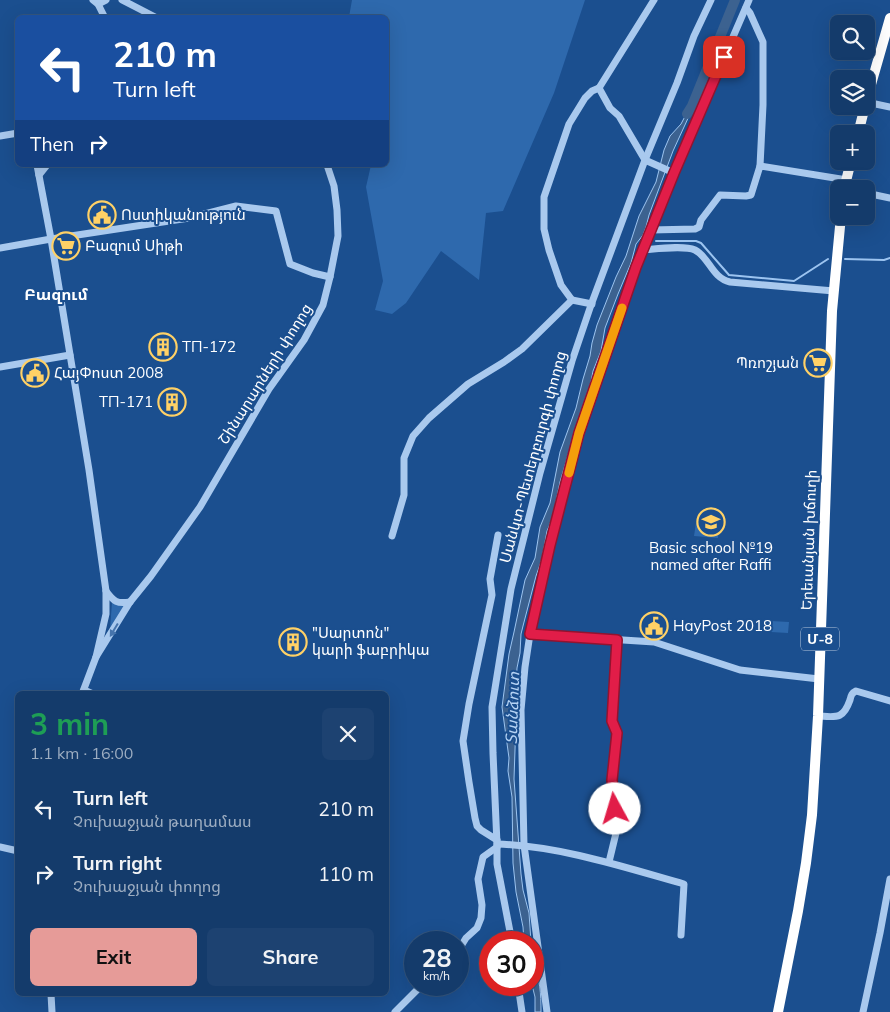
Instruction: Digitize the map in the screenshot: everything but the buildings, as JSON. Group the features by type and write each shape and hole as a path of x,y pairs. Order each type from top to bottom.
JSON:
{"highway":[{"path":"875,70 890,18"},
{"name":"Երեւանյան խճուղի","path":"778,1012 798,911 812,815 818,716 834,291 840,225"}],"street":[{"path":"103,15 95,2 106,0"},
{"path":"122,0 151,15"},
{"path":"592,304 572,300 561,285 548,250 544,229 544,197 569,124 585,98 592,91 599,88 654,0"},
{"name":"Սանկտ-Պետերբուրգի փողոց","path":"510,931 497,864 492,707 511,589 543,463 572,361 645,160 694,36 711,0"},
{"path":"547,1012 522,845 521,710 530,634 550,545 579,433 672,172 749,0"},
{"path":"651,230 695,229 699,227 701,220 720,195 751,195 760,166 763,105 762,42 746,8"},
{"path":"599,88 610,108 619,116 645,160 672,172"},
{"path":"875,104 890,108"},
{"path":"0,136 15,134"},
{"path":"760,166 830,181"},
{"path":"37,167 92,487 106,591 106,614 96,657 83,691"},
{"path":"39,175 45,167"},
{"name":"Շինարարների փողոց","path":"96,657 130,602 200,507 269,389 304,340 323,305 338,236 334,186 328,167"},
{"path":"875,195 890,198"},
{"path":"0,248 189,218 236,206 276,211 290,264 330,277"},
{"path":"643,250 686,248 696,250 721,279 730,282 834,291"},
{"path":"392,536 404,495 404,458 413,436 429,418 468,384 522,349 572,300"},
{"path":"0,367 70,355"},
{"path":"498,535 490,579 492,595 463,741 468,782 477,826 497,844 522,845 609,862 684,884 681,935"},
{"path":"106,591 116,602 130,602"},
{"path":"530,634 654,642 740,670 819,678"},
{"path":"609,862 617,829 612,780 617,733 612,721 617,640"},
{"path":"818,716 836,717 842,714 848,706 852,694 856,691 890,701"},
{"path":"469,935 476,928 481,918 482,905 478,879 483,857 497,844"},
{"path":"0,847 15,850"},
{"path":"863,1012 890,879"},
{"path":"50,996 52,1012"},
{"path":"395,1012 411,996"},
{"path":"520,996 522,1012"}],"shaded area":[{"path":"352,0 585,0 554,93 503,211 486,213 479,280 441,251 406,303 392,314 375,310 383,281 366,187 371,167 389,167 389,15 349,15"},
{"path":"696,523 719,525 718,538 694,536"},
{"path":"112,602 126,605 110,630"},
{"path":"771,621 789,622 788,633 771,632"}],"water":[{"path":"692,103 695,103 673,151 643,235 636,244 631,263 605,328 601,351 593,371 581,418 560,482 553,517 547,531 542,559 521,634 516,685 512,697 516,721 514,779 521,874 529,913 530,931 523,931 513,863 512,797 502,707 509,654 525,580 535,558 540,527 550,503 560,452 576,408 597,325 626,256 639,216 656,182 664,150 670,136 681,124"},
{"path":"541,996 541,1012 535,1012 535,997"}],"waterway":[{"name":"Տանձուտ","path":"687,114 692,106 735,0"},
{"path":"656,241 696,241 701,243 729,275 794,281 828,259"},
{"path":"845,259 884,260 890,258"}],"slow traffic":[{"path":"569,473 579,433 622,308"}],"place":[{"name":"Ոստիկանություն","path":"102,215"},
{"name":"Բազում Սիթի","path":"66,246"},
{"name":"ТП-172","path":"163,347"},
{"name":"Պռոշյան","path":"818,363"},
{"name":"ՀայՓոստ 2008","path":"35,373"},
{"name":"ТП-171","path":"172,402"},
{"name":"Basic school №19 named after Raffi","path":"711,522"},
{"name":"HayPost 2018","path":"654,626"},
{"name":"\"Սարտոն\" կարի ֆաբրիկա","path":"293,642"}],"district":[{"name":"Բազում","path":"56,294"}],"route":[{"path":"615,809 612,780 617,733 612,721 617,640 530,634 540,584 579,433 636,267 724,57"}]}
